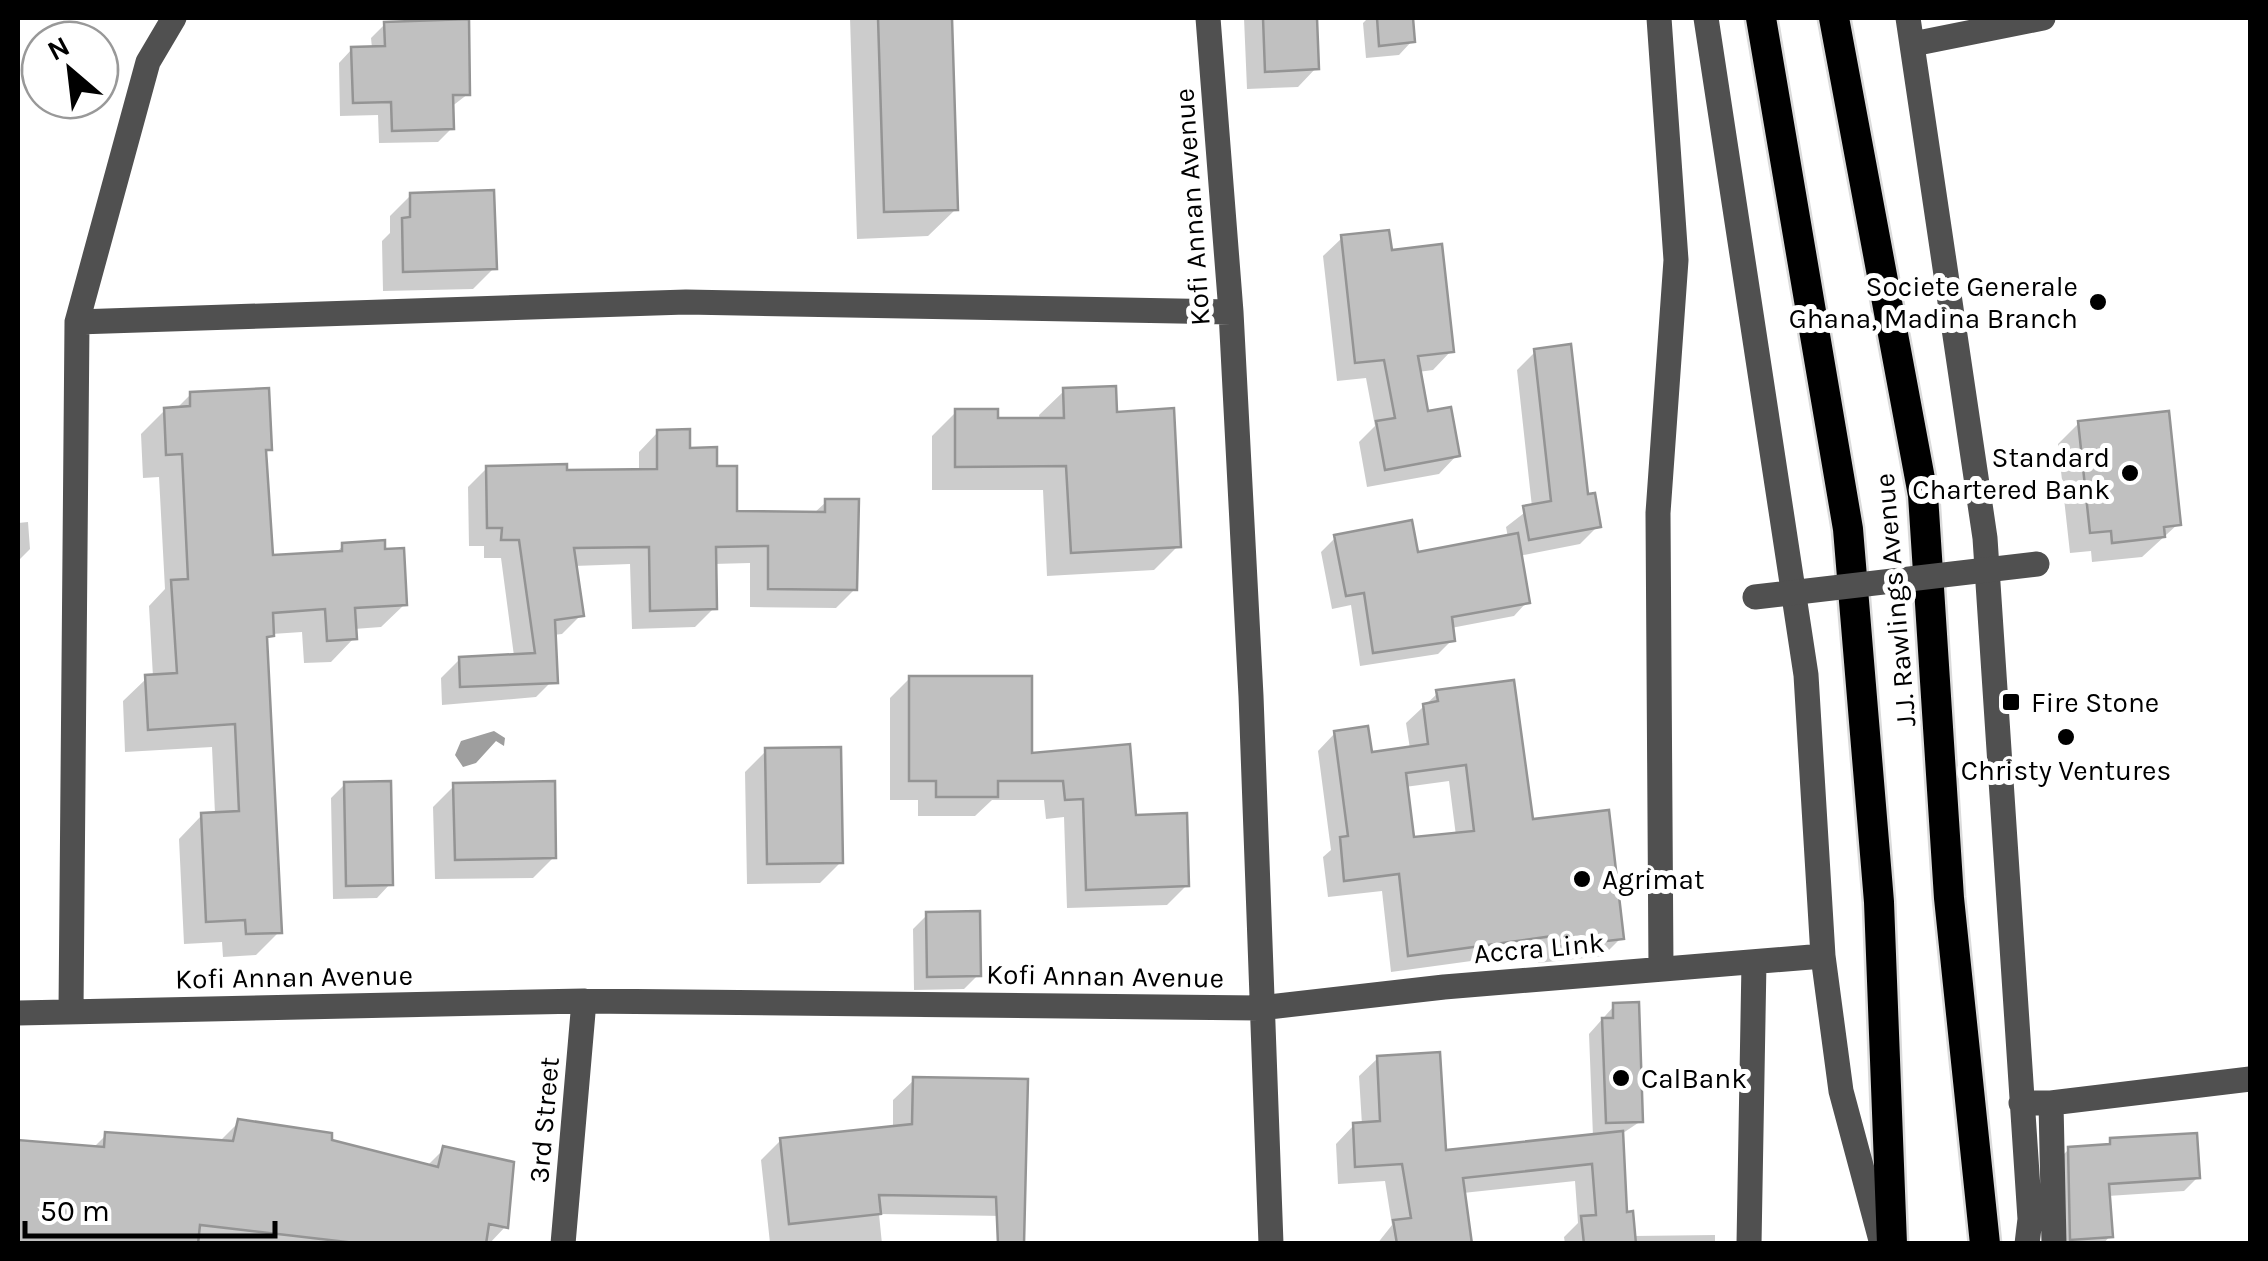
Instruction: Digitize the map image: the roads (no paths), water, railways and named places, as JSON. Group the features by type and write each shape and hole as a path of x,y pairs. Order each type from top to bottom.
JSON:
{"highway":[{"name":"J.J. Rawlings Avenue","path":"1760,18 1848,528 1879,902 1892,1244"},
{"name":"J.J. Rawlings Avenue","path":"1834,18 1923,495 1949,898 1984,1244"}],"street":[{"path":"72,1011 77,322 148,62 174,18"},
{"name":"Kofi Annan Avenue","path":"18,1013 584,1001 1260,1008 1251,696 1230,312 1208,18"},
{"path":"1659,18 1676,260 1658,513 1662,970"},
{"path":"1706,18 1806,674 1823,956 1841,1091 1882,1244"},
{"path":"1908,18 1985,538 2030,1220 2027,1244"},
{"path":"1913,44 2043,18"},
{"path":"77,322 686,302 1230,312"},
{"path":"1755,597 2037,564"},
{"name":"Accra Link","path":"1260,1008 1823,956"},
{"path":"1749,1244 1754,962"},
{"name":"3rd Street","path":"563,1244 584,1001"},
{"path":"1260,1008 1270,1244"},
{"path":"2021,1103 2051,1103 2250,1079"},
{"path":"2051,1103 2054,1244"}],"place":[{"name":"Societe Generale Ghana, Madina Branch","path":"2098,302"},
{"name":"Standard Chartered Bank","path":"2130,473"},
{"name":"Fire Stone","path":"2011,702"},
{"name":"Christy Ventures","path":"2066,737"},
{"name":"Agrimat","path":"1582,879"},
{"name":"CalBank","path":"1621,1078"}]}
